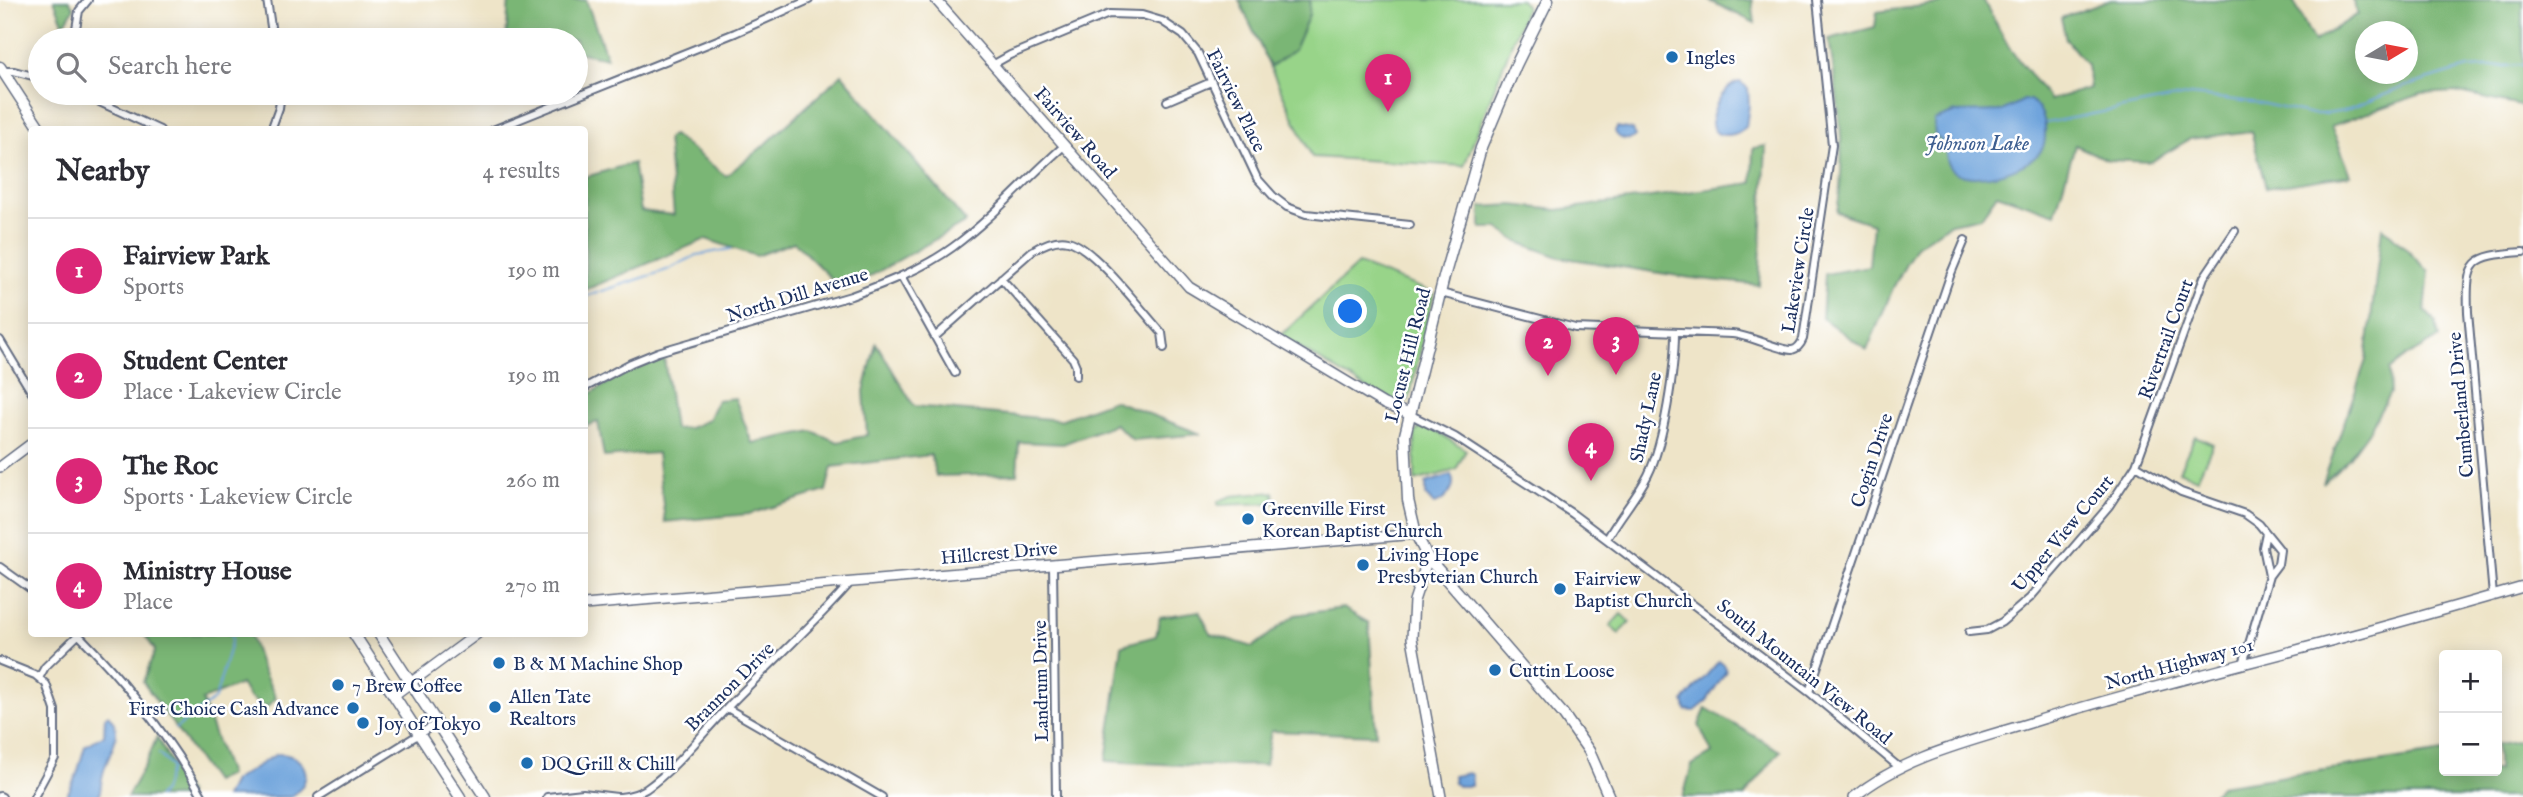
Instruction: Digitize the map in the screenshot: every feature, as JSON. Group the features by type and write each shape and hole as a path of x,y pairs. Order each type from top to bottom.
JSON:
{"main road":[{"name":"Locust Hill Road","path":"1548,0 1516,65 1481,148 1409,414 1405,435 1405,464 1408,500 1416,534 1427,558 1563,713 1589,751 1609,797"},
{"path":"1,69 38,126"},
{"path":"356,637 460,797"},
{"path":"381,637 485,797"}],"street":[{"path":"76,28 79,11 88,0"},
{"path":"267,0 271,28"},
{"path":"588,92 809,0"},
{"name":"Fairview Road","path":"936,0 1189,287 1384,404 1409,414"},
{"name":"Lakeview Circle","path":"1441,293 1575,328 1742,334 1792,350 1802,342 1832,145 1817,0"},
{"name":"Fairview Place","path":"994,64 1099,17 1125,13 1154,18 1183,35 1198,53 1257,178 1281,203 1295,211 1317,216 1410,225"},
{"path":"1,69 28,75"},
{"path":"1167,101 1211,82"},
{"path":"106,105 151,126"},
{"path":"272,126 279,105"},
{"path":"503,126 555,105"},
{"name":"North Dill Avenue","path":"588,386 643,357 851,296 901,275 950,249 969,235 1065,145"},
{"name":"Rivertrail Court","path":"2136,465 2204,277 2235,231"},
{"path":"936,336 1043,244 1065,240 1078,244 1101,264 1162,333 1164,348"},
{"name":"Cogin Drive","path":"1810,692 1946,286 1965,240"},
{"name":"Cumberland Drive","path":"2493,596 2469,326 2468,283 2472,265 2482,257 2523,252"},
{"path":"901,275 955,373"},
{"path":"1001,278 1073,359 1076,376"},
{"name":"Shady Lane","path":"1606,539 1645,481 1654,461 1660,441 1675,332"},
{"path":"0,340 28,386"},
{"name":"South Mountain View Road","path":"1409,414 1455,437 1497,463 1606,539 1810,692 1900,768"},
{"path":"0,467 28,446"},
{"path":"2136,465 2181,492 2245,514 2259,524 2280,550 2278,564 2269,576 2243,664"},
{"name":"Upper View Court","path":"1969,632 1994,626 2031,598 2109,506 2136,465"},
{"path":"2266,533 2263,547 2269,576"},
{"name":"Hillcrest Drive","path":"588,605 1416,534"},
{"path":"1427,558 1414,601 1412,638 1441,797"},
{"name":"Landrum Drive","path":"1053,565 1056,797"},
{"path":"0,567 28,587"},
{"name":"Brannon Drive","path":"547,797 583,793 619,797 633,795 647,788 686,753 851,582"},
{"name":"North Highway 101","path":"1854,797 1900,768 1939,752 2091,704 2523,587"},
{"path":"39,678 45,667 75,637"},
{"path":"81,637 156,723 203,797"},
{"path":"394,695 473,637"},
{"path":"0,661 39,678 51,693 55,710 55,758 34,797"},
{"path":"727,708 882,797"},
{"path":"318,797 437,723"}],"green space":[{"path":"54,0 69,0 74,8 64,25"},
{"path":"509,0 586,0 607,58 588,54 588,28 507,28"},
{"path":"1239,0 1521,0 1526,7 1464,166 1312,157"},
{"path":"1239,0 1310,0 1309,15 1294,50 1270,67"},
{"path":"1708,0 1752,0 1755,23"},
{"path":"1983,0 2010,49 2050,100 2090,88 2087,65 2066,39 2061,18 2111,0 2293,0 2314,42 2358,14 2352,0 2523,0 2523,110 2520,106 2455,92 2421,94 2331,126 2351,175 2266,188 2251,131 2190,139 2151,162 2108,160 2075,145 2055,214 1997,194 1981,217 1951,223 1916,246 1893,288 1867,350 1822,318 1825,274 1869,266 1873,224 1837,212 1841,147 1829,39 1875,27 1877,12"},
{"path":"842,74 966,222 844,291 794,242 756,256 706,239 588,289 588,176 633,163 641,211 674,215 667,138 673,135 726,176 767,143"},
{"path":"1766,146 1759,285 1691,278 1559,257 1518,242 1498,228 1481,228 1481,207 1513,205 1557,210 1752,183 1753,148"},
{"path":"2382,228 2429,272 2425,311 2436,322 2439,338 2410,354 2389,370 2390,393 2369,431 2349,458 2323,483 2366,360"},
{"path":"1358,264 1434,293 1409,400 1402,404 1393,404 1280,336"},
{"path":"876,343 914,406 1060,420 1113,400 1201,434 1133,440 1115,424 1063,444 1019,442 1017,474 936,476 931,455 832,467 826,491 749,514 665,522 657,453 604,457 598,422 588,425 588,395 624,373 664,357 674,429 689,428 708,420 717,400 735,398 752,443 812,431 838,442 867,435 864,391"},
{"path":"1420,427 1434,430 1466,450 1456,470 1415,481 1415,433"},
{"path":"2195,436 2213,444 2197,479 2179,471"},
{"path":"1274,492 1275,503 1218,505 1218,501 1232,496"},
{"path":"1343,608 1369,623 1376,735 1271,731 1265,765 1199,766 1106,761 1122,645 1156,636 1160,617 1199,611 1211,634 1253,647 1295,615"},
{"path":"1621,614 1630,622 1619,634 1610,626"},
{"path":"146,637 251,637 260,665 276,698 266,708 249,697 241,684 202,700 229,775 214,782 143,682 155,650"},
{"path":"1706,708 1780,751 1744,797 1683,797 1692,765 1712,753 1699,725"},
{"path":"157,737 188,794 187,797 127,797 145,765"},
{"path":"2523,740 2523,797 2211,797 2220,786 2439,753 2439,776 2502,776 2502,743"}],"water":[{"path":"1740,82 1748,88 1746,127 1731,135 1717,133 1712,119 1714,109 1725,91"},
{"name":"Johnson Lake","path":"2024,100 2030,100 2037,106 2045,122 2044,145 2033,159 2012,170 1987,176 1964,176 1952,169 1943,143 1935,136 1934,120 1956,112 2002,111"},
{"path":"1617,127 1633,130 1635,136 1631,139 1621,138 1615,131"},
{"path":"1451,475 1452,489 1442,500 1433,504 1426,496 1426,483"},
{"path":"1719,661 1726,671 1706,702 1695,711 1686,710 1684,701"},
{"path":"108,715 116,729 116,736 105,766 99,797 66,797 77,774 85,746 104,735 105,717"},
{"path":"277,754 295,758 301,763 306,776 299,790 290,797 225,797 233,781"},
{"path":"1468,773 1472,775 1471,786 1458,786 1454,783 1453,776"}],"waterway":[{"path":"2046,123 2191,95 2260,103 2308,114 2325,114 2344,111 2404,87 2468,68 2523,65"},
{"path":"588,296 667,270 697,255 731,249"},
{"path":"175,729 215,699 232,637"},
{"path":"158,797 163,791 171,767 159,754"}],"place":[{"name":"Ingles","path":"1672,57"},
{"name":"Fairview Park","path":"1388,112"},
{"name":"The Roc","path":"1616,375"},
{"name":"Student Center","path":"1548,376"},
{"name":"Ministry House","path":"1591,481"},
{"name":"Greenville First Korean Baptist Church","path":"1248,519"},
{"name":"Living Hope Presbyterian Church","path":"1363,565"},
{"name":"Fairview Baptist Church","path":"1560,589"},
{"name":"B & M Machine Shop","path":"499,663"},
{"name":"Cuttin Loose","path":"1495,670"},
{"name":"7 Brew Coffee","path":"338,685"},
{"name":"Allen Tate Realtors","path":"495,707"},
{"name":"First Choice Cash Advance","path":"353,708"},
{"name":"Joy of Tokyo","path":"363,723"},
{"name":"DQ Grill & Chill","path":"527,763"}]}
